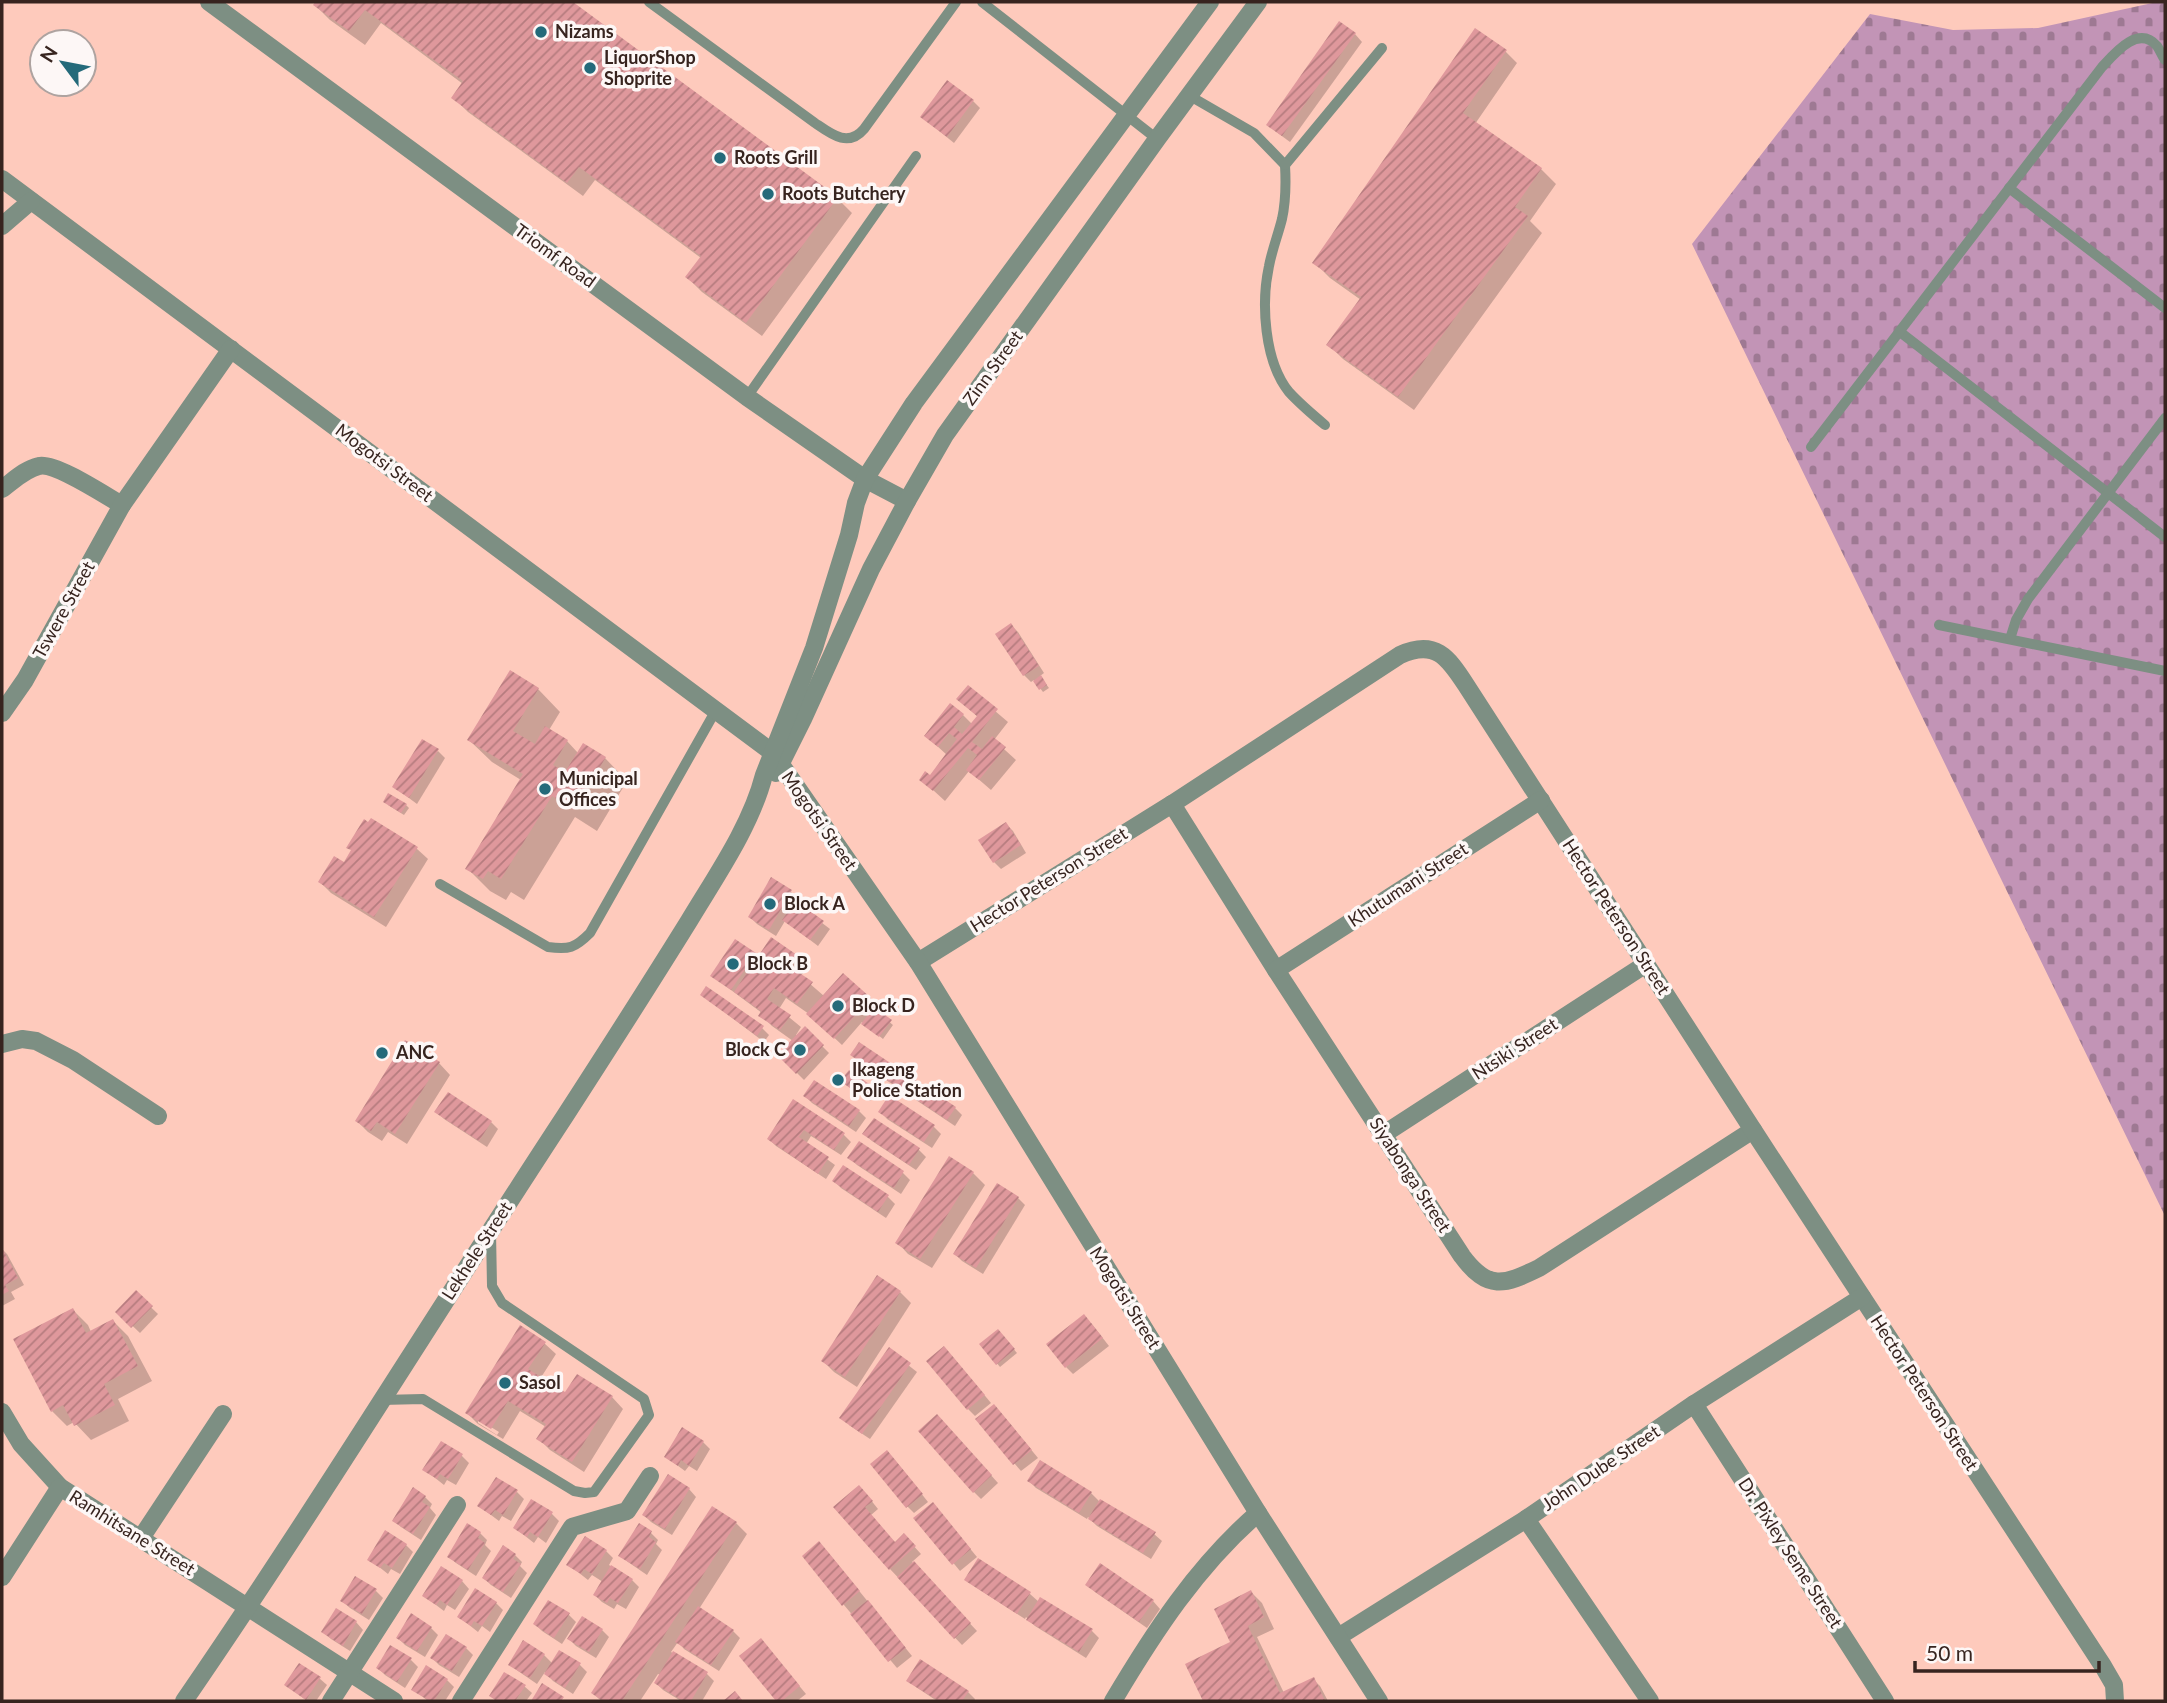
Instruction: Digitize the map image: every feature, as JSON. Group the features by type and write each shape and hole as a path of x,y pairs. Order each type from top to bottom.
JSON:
{"street":[{"name":"Triomf Road","path":"209,2 747,397 865,479 907,501"},
{"path":"777,760 826,612 865,479 922,392 1210,2"},
{"name":"Zinn Street","path":"777,760 907,501 946,435 1258,2"},
{"name":"Mogotsi Street","path":"2,179 716,710 777,760 918,962 1258,1513 1379,1701"},
{"path":"2,226 31,201"},
{"name":"Tswere Street","path":"2,713 32,669 122,505 231,349"},
{"path":"2,489 27,471 47,466 71,476 122,505"},
{"name":"Hector Peterson Street","path":"918,962 1172,804 1399,655 1424,648 1445,656 1455,667 2103,1666 2114,1685 2115,1701"},
{"name":"Lekhele Street","path":"184,1701 249,1607 652,981 721,869 777,760"},
{"name":"Khutumani Street","path":"1276,970 1541,800"},
{"name":"Siyabonga Street","path":"1172,804 1276,970 1462,1256 1471,1268 1495,1282 1514,1280 1539,1268 1753,1130"},
{"name":"Ntsiki Street","path":"1384,1134 1646,964"},
{"path":"2,1044 22,1039 36,1041 73,1060 158,1116"},
{"name":"John Dube Street","path":"1338,1637 1526,1519 1694,1404 1862,1297"},
{"name":"Dr. Pixley Seme Street","path":"1694,1404 1885,1701"},
{"name":"Ramhitsane Street","path":"2,1412 21,1444 60,1487 394,1701"},
{"path":"141,1538 223,1414"},
{"path":"461,1701 572,1527 627,1511 650,1476"},
{"path":"2,1577 60,1487"},
{"path":"331,1701 457,1505"},
{"path":"1113,1701 1155,1632 1182,1595 1233,1535 1258,1513"},
{"path":"1526,1519 1650,1701"}],"lane":[{"path":"649,2 815,123 846,140 854,138 864,129 956,2"},
{"path":"982,2 1157,139"},
{"path":"1811,447 2102,67 2123,46 2136,39 2156,44 2165,59"},
{"path":"1325,425 1288,390 1277,372 1267,329 1266,282 1282,218 1286,191 1285,165 1382,48"},
{"path":"1190,96 1254,133 1285,165"},
{"path":"747,397 916,156"},
{"path":"2009,188 2165,308"},
{"path":"1900,332 2165,537"},
{"path":"2010,639 2016,620 2028,599 2165,418"},
{"path":"1939,625 2165,671"},
{"path":"440,884 548,947 566,950 579,944 590,933 716,710"},
{"path":"381,1400 423,1399 574,1492 585,1493 594,1492 649,1415 644,1399 502,1303 492,1286 491,1228"}],"green space":[{"path":"2165,2 2165,1216 1692,244 1870,14 1953,30 2038,28"}],"building":[{"path":"315,2 573,2 838,197 746,323 685,277 701,256 579,167 567,183 451,98 463,81 365,10 349,31 313,5"},
{"path":"1339,21 1356,33 1282,136 1266,125"},
{"path":"1475,28 1507,50 1463,113 1542,168 1515,207 1528,216 1398,397 1326,345 1361,297 1312,263"},
{"path":"947,80 974,100 947,137 920,117"},
{"path":"1011,623 1039,666 1023,676 995,634"},
{"path":"510,670 539,688 513,731 535,744 545,726 568,740 553,765 565,772 583,743 606,757 574,810 552,796 501,879 488,871 483,879 465,869 523,774 467,740"},
{"path":"1041,675 1047,685 1039,690 1033,681"},
{"path":"968,685 998,709 972,742 982,749 992,736 1006,747 979,780 966,770 977,755 968,748 933,791 919,780 925,771 930,775 957,739 949,733 938,747 924,736 950,703 964,714 954,727 962,734 977,716 956,699"},
{"path":"422,739 439,749 409,798 392,787"},
{"path":"388,793 407,804 401,813 383,802"},
{"path":"371,818 418,847 374,917 318,882 334,856 344,862 351,850 346,848 364,819 368,822"},
{"path":"1006,822 1021,845 993,863 978,840"},
{"name":"Block A","path":"771,877 792,890 769,930 748,917"},
{"path":"796,901 824,921 810,940 782,920"},
{"path":"771,937 797,955 789,966 813,982 797,1004 774,988 767,999 791,1015 780,1030 758,1016 761,1011 734,992"},
{"name":"Block B","path":"735,939 756,953 731,990 710,976"},
{"name":"Block D","path":"843,973 871,998 834,1039 806,1014"},
{"path":"706,986 764,1026 757,1036 700,995"},
{"path":"874,1007 892,1020 879,1037 861,1024"},
{"name":"Block C","path":"805,1026 824,1045 796,1074 777,1055"},
{"path":"405,1040 440,1062 395,1134 377,1122 371,1131 355,1121"},
{"path":"859,1042 956,1107 947,1120 850,1055"},
{"path":"849,1070 875,1088 867,1100 840,1081"},
{"path":"814,1080 860,1110 849,1126 803,1096"},
{"path":"448,1092 492,1121 479,1141 434,1112"},
{"path":"889,1095 935,1125 924,1142 878,1112"},
{"path":"793,1099 845,1133 834,1150 804,1130 799,1137 829,1157 818,1174 767,1139"},
{"path":"874,1118 920,1148 909,1165 862,1134"},
{"path":"859,1141 904,1171 894,1188 847,1158"},
{"path":"949,1156 974,1172 920,1259 895,1243"},
{"path":"843,1165 889,1195 878,1212 832,1181"},
{"path":"997,1183 1019,1197 976,1268 953,1254"},
{"path":"2,1248 18,1278 5,1285 9,1291 2,1295"},
{"path":"877,1275 901,1291 845,1377 821,1361"},
{"path":"136,1290 153,1306 131,1328 115,1312"},
{"path":"73,1308 86,1333 113,1319 138,1366 104,1384 115,1405 74,1426 63,1405 51,1412 13,1339"},
{"path":"1084,1314 1103,1338 1065,1368 1046,1344"},
{"path":"520,1325 546,1342 528,1369 565,1392 577,1374 613,1396 572,1462 536,1439 546,1424 508,1401 491,1429 465,1413"},
{"path":"998,1329 1015,1349 996,1365 979,1344"},
{"path":"944,1346 985,1395 967,1410 926,1361"},
{"path":"889,1347 911,1363 862,1434 839,1418"},
{"path":"994,1404 1032,1450 1013,1465 975,1419"},
{"path":"937,1414 992,1475 973,1493 918,1431"},
{"path":"682,1427 704,1441 689,1466 681,1460 678,1466 664,1457"},
{"path":"441,1441 463,1454 448,1479 440,1474 437,1479 422,1470"},
{"path":"887,1450 923,1494 906,1508 870,1464"},
{"path":"1040,1460 1092,1492 1079,1513 1027,1481"},
{"path":"668,1474 690,1488 665,1529 642,1515"},
{"path":"496,1477 518,1490 503,1515 495,1510 491,1515 477,1506"},
{"path":"859,1485 873,1501 865,1507 895,1542 904,1533 916,1546 889,1570 833,1507"},
{"path":"413,1487 426,1496 422,1502 430,1507 413,1534 392,1521"},
{"path":"531,1499 553,1512 538,1537 530,1532 527,1537 513,1528"},
{"path":"1100,1499 1156,1532 1143,1553 1088,1519"},
{"path":"933,1502 971,1549 952,1565 913,1518"},
{"path":"712,1506 737,1522 622,1701 603,1701 591,1693"},
{"path":"467,1523 481,1532 478,1538 485,1543 468,1570 447,1557"},
{"path":"639,1523 652,1531 649,1537 656,1542 640,1569 618,1556"},
{"path":"385,1530 407,1544 392,1568 384,1563 380,1568 367,1560"},
{"path":"585,1536 607,1550 592,1574 584,1569 581,1574 566,1565"},
{"path":"819,1541 860,1591 842,1606 802,1556"},
{"path":"503,1545 516,1554 513,1559 521,1564 503,1592 482,1578"},
{"path":"978,1558 1031,1592 1017,1614 964,1580"},
{"path":"914,1561 971,1623 954,1639 897,1577"},
{"path":"1100,1563 1154,1600 1139,1622 1085,1585"},
{"path":"611,1565 633,1579 618,1603 610,1598 607,1603 593,1595"},
{"path":"441,1566 463,1580 447,1605 440,1600 436,1605 422,1596"},
{"path":"355,1576 377,1589 362,1614 340,1601"},
{"path":"475,1588 497,1602 482,1626 474,1621 471,1626 457,1617"},
{"path":"1251,1590 1264,1617 1248,1626 1280,1693 1314,1677 1325,1701 1203,1701 1185,1664 1230,1642 1214,1609"},
{"path":"1040,1597 1093,1629 1079,1652 1026,1620"},
{"path":"548,1600 570,1613 554,1638 533,1624"},
{"path":"868,1600 906,1648 888,1662 850,1614"},
{"path":"698,1606 734,1630 711,1665 675,1642"},
{"path":"336,1608 357,1621 343,1646 321,1632"},
{"path":"411,1613 432,1627 417,1651 396,1638"},
{"path":"582,1616 603,1629 589,1652 567,1639"},
{"path":"446,1634 467,1647 452,1671 430,1658"},
{"path":"761,1638 800,1686 782,1701 776,1701 739,1656"},
{"path":"523,1640 545,1654 530,1678 508,1665"},
{"path":"390,1645 412,1658 397,1682 376,1668"},
{"path":"559,1650 581,1663 565,1688 544,1674"},
{"path":"673,1651 708,1672 691,1701 683,1701 654,1683"},
{"path":"920,1659 969,1691 962,1701 939,1701 906,1681"},
{"path":"299,1663 321,1677 306,1700 284,1685"},
{"path":"426,1665 448,1679 434,1701 411,1690"},
{"path":"504,1672 526,1685 515,1701 497,1701 489,1696"},
{"path":"542,1683 564,1697 561,1701 531,1701"},
{"path":"735,1691 743,1701 723,1701"}],"place":[{"name":"Nizams","path":"541,32"},
{"name":"LiquorShop Shoprite","path":"590,68"},
{"name":"Roots Grill","path":"720,158"},
{"name":"Roots Butchery","path":"768,194"},
{"name":"Municipal Offices","path":"545,789"},
{"name":"Block A","path":"770,904"},
{"name":"Block B","path":"733,964"},
{"name":"Block D","path":"838,1006"},
{"name":"Block C","path":"800,1050"},
{"name":"ANC","path":"382,1053"},
{"name":"Ikageng Police Station","path":"838,1080"},
{"name":"Sasol","path":"505,1383"}]}
